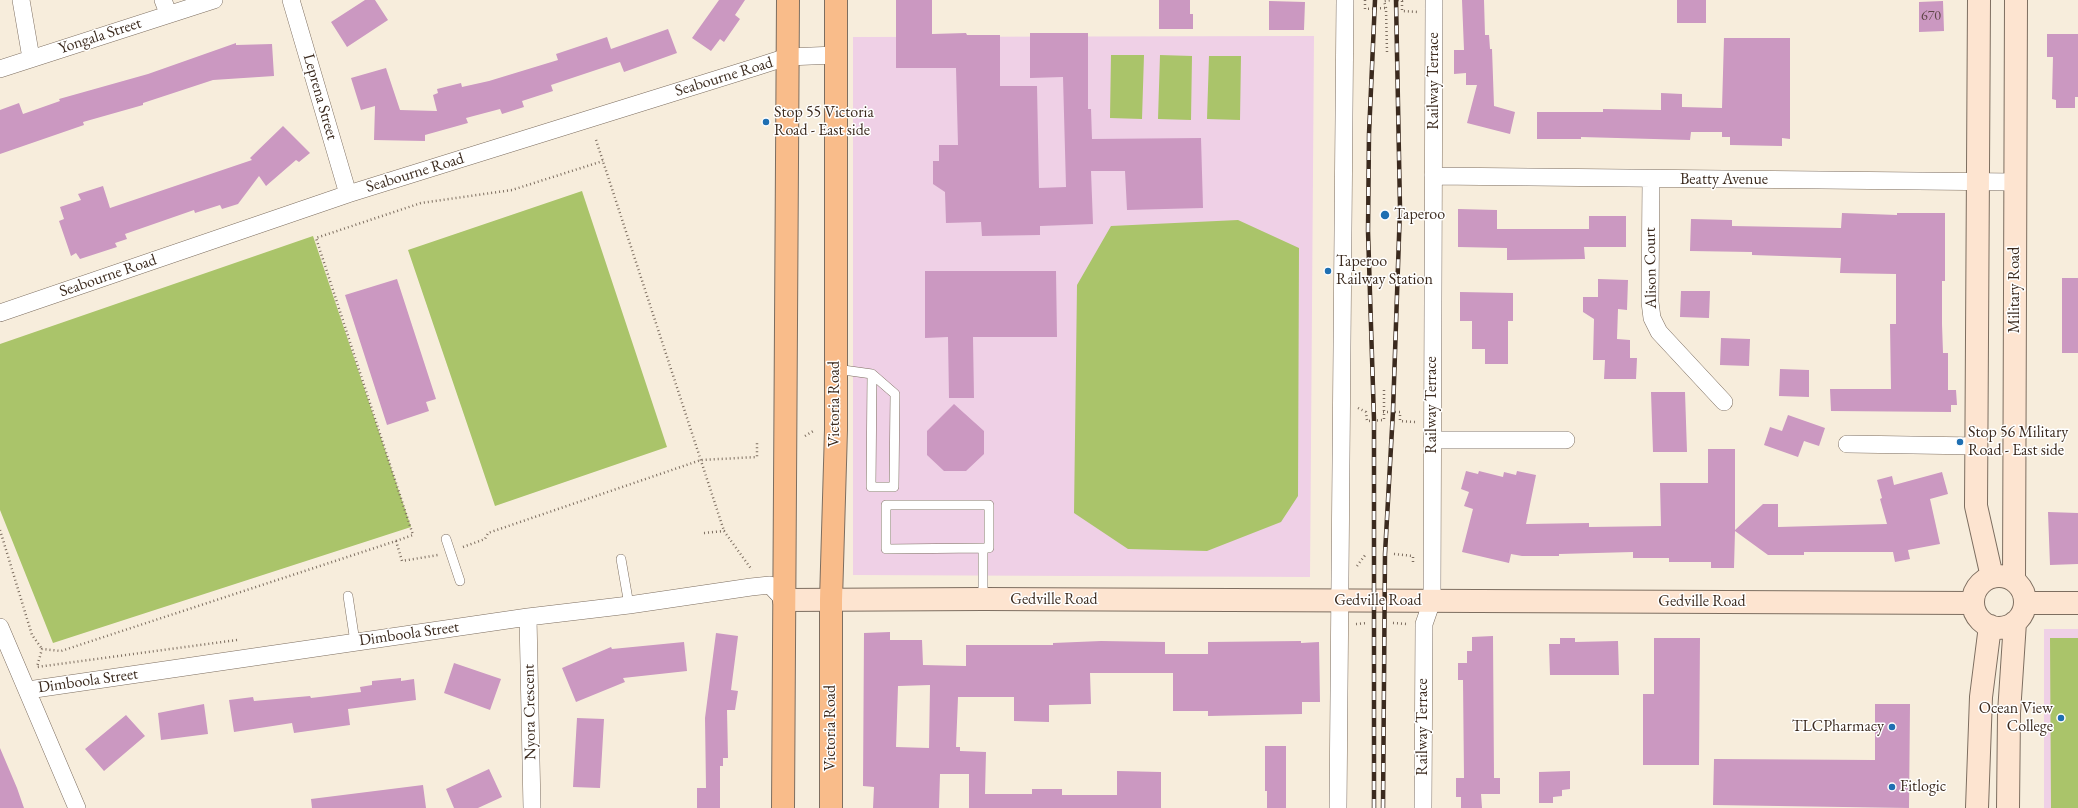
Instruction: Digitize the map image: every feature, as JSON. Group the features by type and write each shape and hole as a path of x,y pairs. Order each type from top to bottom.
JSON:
{"highway":[{"path":"783,808 788,0"},
{"name":"Victoria Road","path":"831,808 831,600 836,369 836,0"}],"street":[{"path":"21,0 31,58"},
{"name":"Yongala Street","path":"0,69 166,7 214,0"},
{"name":"Leprena Street","path":"291,0 348,194"},
{"path":"1338,808 1345,0"},
{"path":"1979,0 1976,506 1992,577"},
{"name":"Military Road","path":"2014,580 2016,0"},
{"name":"Railway Terrace","path":"1423,808 1424,619 1432,601 1434,6"},
{"name":"Seabourne Road","path":"0,313 348,194 787,57 836,55"},
{"name":"Beatty Avenue","path":"1433,176 2016,182"},
{"name":"Alison Court","path":"1651,179 1650,302 1652,318 1663,337 1724,402"},
{"path":"1432,440 1566,440"},
{"path":"1848,444 1976,446"},
{"path":"2006,576 2014,580 2024,593 2025,603 2023,613 2015,622 1998,628 1990,626 1978,618 1973,603 1974,594 1978,586 1992,577 2006,576"},
{"name":"Dimboola Street","path":"28,690 528,617 629,606 770,585 784,600"},
{"name":"Gedville Road","path":"784,600 983,599 1973,603"},
{"path":"2025,603 2078,603"},
{"name":"Nyora Crescent","path":"528,617 532,808"},
{"path":"2008,808 2009,714 2015,622"},
{"path":"1977,808 1981,697 1990,626"},
{"path":"0,627 77,808"}],"lane":[{"path":"836,369 872,374 895,394 894,487 871,487 872,374"},
{"path":"886,505 989,505 989,548 983,548 886,549 886,505"},
{"path":"446,538 460,581"},
{"path":"983,548 983,599"},
{"path":"621,558 629,606"},
{"path":"348,596 356,642"}],"path":[{"path":"1365,0 1365,9 1386,8"},
{"path":"1387,52 1386,8 1384,1 1392,0"},
{"path":"1398,0 1402,1 1402,11 1434,6"},
{"path":"596,140 724,531 753,572"},
{"path":"0,530 32,635 42,649 61,651 413,535 316,238 421,203 512,190 603,161"},
{"path":"1342,404 1355,406 1366,412 1367,421 1384,420 1384,390"},
{"path":"1383,412 1400,412 1400,421 1414,422 1415,409 1432,409"},
{"path":"460,548 485,539 488,533 701,460 757,457 757,443"},
{"path":"704,533 724,531"},
{"path":"396,541 402,561 442,554"},
{"path":"1394,554 1413,556 1413,562"},
{"path":"42,649 38,666 240,640"}],"shaded area":[{"path":"1314,36 1310,577 853,575 853,37"},
{"name":"Ocean View College","path":"2044,629 2078,629 2078,808 2044,808"}],"green space":[{"path":"1111,55 1144,55 1142,119 1110,118"},
{"path":"1160,55 1192,56 1191,120 1158,119"},
{"path":"1209,56 1241,56 1240,120 1207,119"},
{"path":"582,191 667,447 495,506 408,250"},
{"path":"1238,220 1299,248 1298,496 1281,522 1207,551 1128,549 1074,513 1077,285 1111,226"},
{"path":"313,236 411,527 53,643 0,510 0,344"},
{"name":"Ocean View College","path":"2050,638 2078,638 2078,808 2051,808"}],"building":[{"path":"365,0 375,0 388,20 347,47 331,22"},
{"path":"719,0 745,0 735,15 740,19 724,42 720,39 711,51 692,38"},
{"path":"896,0 932,0 932,34 966,33 967,35 1000,35 1000,86 1037,86 1039,188 1066,187 1063,77 1030,78 1030,33 1088,33 1088,109 1091,109 1092,139 1201,138 1203,208 1127,210 1125,171 1091,171 1093,224 1040,226 1040,235 982,236 981,222 946,223 945,192 933,184 933,161 939,161 939,145 958,145 956,68 896,68"},
{"path":"1159,0 1190,0 1190,14 1193,14 1193,29 1159,29"},
{"path":"1462,0 1484,0 1485,35 1489,35 1490,49 1492,49 1494,106 1515,112 1510,134 1467,123 1477,85 1466,85 1466,73 1454,74 1454,50 1464,50"},
{"path":"1677,0 1706,0 1706,23 1677,23"},
{"path":"1269,1 1305,2 1304,30 1269,30"},
{"path":"1943,1 1944,31 1919,32 1919,2"},
{"path":"668,29 677,53 624,72 620,62 551,85 553,91 522,101 524,107 502,114 500,109 466,118 468,123 425,135 425,141 374,140 375,106 361,110 351,78 386,68 400,110 437,111 433,95 438,93 437,89 461,83 462,87 489,81 558,60 556,54 607,37 611,49"},
{"path":"2047,34 2078,34 2078,97 2075,97 2075,108 2056,108 2056,100 2052,99 2053,57 2047,57"},
{"path":"1724,38 1790,38 1790,139 1782,138 1782,146 1730,145 1730,137 1722,137 1722,132 1691,132 1690,140 1581,137 1581,139 1537,139 1537,112 1603,112 1603,109 1661,110 1661,93 1682,94 1682,107 1722,108"},
{"path":"236,43 236,45 272,44 274,76 213,80 143,103 143,105 83,122 84,125 0,154 0,110 19,103 23,114 60,101 59,99 148,74"},
{"path":"283,126 310,153 299,162 296,160 266,186 259,176 238,204 222,209 220,205 195,213 194,210 125,234 127,239 115,243 117,247 80,259 76,253 71,256 59,221 64,219 60,207 81,200 78,194 103,186 110,208 252,160 250,158"},
{"path":"1458,209 1497,210 1497,229 1589,229 1589,216 1626,216 1626,247 1584,247 1585,259 1507,260 1507,248 1458,247"},
{"path":"1842,213 1897,215 1897,213 1945,213 1945,281 1942,281 1942,324 1943,353 1948,353 1948,390 1956,390 1957,405 1951,405 1951,412 1831,411 1830,389 1891,389 1890,324 1896,324 1896,274 1840,273 1841,258 1752,255 1752,252 1690,251 1691,219 1732,220 1732,226 1841,228"},
{"path":"925,271 1056,271 1057,337 973,337 974,398 949,398 948,337 925,338"},
{"path":"2062,278 2078,278 2078,353 2062,353"},
{"path":"397,279 436,399 426,402 429,411 387,425 345,295"},
{"path":"1598,279 1628,280 1627,310 1618,309 1617,339 1630,340 1630,358 1637,358 1636,379 1604,379 1605,360 1593,360 1594,319 1583,312 1583,297 1598,297"},
{"path":"1681,291 1710,291 1709,318 1680,317"},
{"path":"1460,292 1513,293 1513,321 1508,321 1508,364 1485,364 1485,349 1472,349 1472,321 1460,321"},
{"path":"1721,338 1750,339 1749,366 1720,365"},
{"path":"1780,369 1809,370 1809,397 1779,396"},
{"path":"1651,392 1685,392 1687,452 1653,452"},
{"path":"954,404 984,431 984,454 966,471 944,471 927,455 927,431"},
{"path":"1788,415 1825,428 1819,446 1804,441 1798,457 1764,445 1770,427 1782,431"},
{"path":"1708,449 1735,449 1735,530 1763,504 1778,504 1778,527 1887,524 1880,499 1882,498 1877,480 1892,476 1894,485 1942,472 1948,494 1930,499 1940,544 1908,550 1910,559 1895,562 1893,552 1804,552 1804,555 1768,555 1735,531 1734,568 1711,568 1711,562 1669,562 1669,558 1633,558 1633,552 1559,554 1559,556 1522,556 1511,554 1509,563 1462,552 1473,509 1464,506 1469,492 1461,489 1466,471 1478,474 1479,471 1503,477 1504,472 1516,475 1517,471 1536,475 1526,524 1589,523 1589,527 1661,526 1660,483 1708,483"},
{"path":"2048,512 2078,513 2078,564 2050,565"},
{"path":"890,632 890,640 922,640 923,665 966,666 966,645 1053,645 1053,643 1101,641 1165,642 1165,654 1208,654 1208,642 1319,642 1320,702 1302,702 1302,714 1208,716 1208,711 1173,711 1173,673 1090,673 1091,704 1049,705 1049,722 1014,721 1014,697 958,697 956,747 960,747 960,751 986,752 985,794 1032,794 1032,789 1062,789 1062,795 1117,795 1117,771 1161,772 1161,808 969,808 969,774 940,774 939,808 873,808 874,787 863,786 864,633","holes":["930,685 929,748 896,747 898,686"]},
{"path":"716,633 738,636 731,690 738,691 735,710 727,710 728,758 723,758 723,766 720,766 720,808 697,808 697,788 706,788 705,718"},
{"path":"1493,636 1494,778 1500,778 1500,794 1481,794 1482,808 1461,808 1461,797 1456,797 1456,778 1464,778 1463,680 1458,680 1458,663 1467,663 1467,651 1472,651 1472,637"},
{"path":"1560,638 1575,638 1575,642 1618,641 1619,675 1550,675 1549,644 1560,644"},
{"path":"1654,638 1700,638 1699,765 1643,765 1643,694 1654,694"},
{"path":"684,642 687,671 623,678 625,682 576,702 562,668 611,647 612,649"},
{"path":"454,663 501,679 490,710 444,693"},
{"path":"401,678 401,681 414,679 416,700 348,709 350,725 294,733 292,723 234,732 229,700 253,697 254,701 310,696 311,698 361,692 360,687 372,685 372,681"},
{"path":"204,704 208,734 161,740 158,713"},
{"path":"1875,704 1910,704 1909,808 1713,805 1714,759 1875,760"},
{"path":"126,715 145,736 104,771 85,749"},
{"path":"577,718 604,719 600,788 573,787"},
{"path":"1265,746 1286,746 1286,808 1267,808 1267,791 1265,791"},
{"path":"0,748 17,788 24,808 0,808"},
{"path":"489,769 502,797 478,808 454,808 446,789"},
{"path":"1570,771 1570,789 1562,790 1562,796 1553,797 1553,803 1539,803 1539,772"},
{"path":"423,785 426,808 312,808 311,799"}],"railway":[{"path":"1374,808 1374,420 1368,231 1369,134 1375,0"},
{"path":"1383,808 1385,554 1393,411 1400,208 1396,0"}],"place":[{"name":"Stop 55 Victoria Road - East side","path":"766,122"},
{"name":"Taperoo","path":"1385,215"},
{"name":"Taperoo Railway Station","path":"1328,271"},
{"name":"Stop 56 Military Road - East side","path":"1960,442"},
{"name":"Ocean View College","path":"2061,718"},
{"name":"TLCPharmacy","path":"1892,727"},
{"name":"Fitlogic","path":"1892,787"}]}
